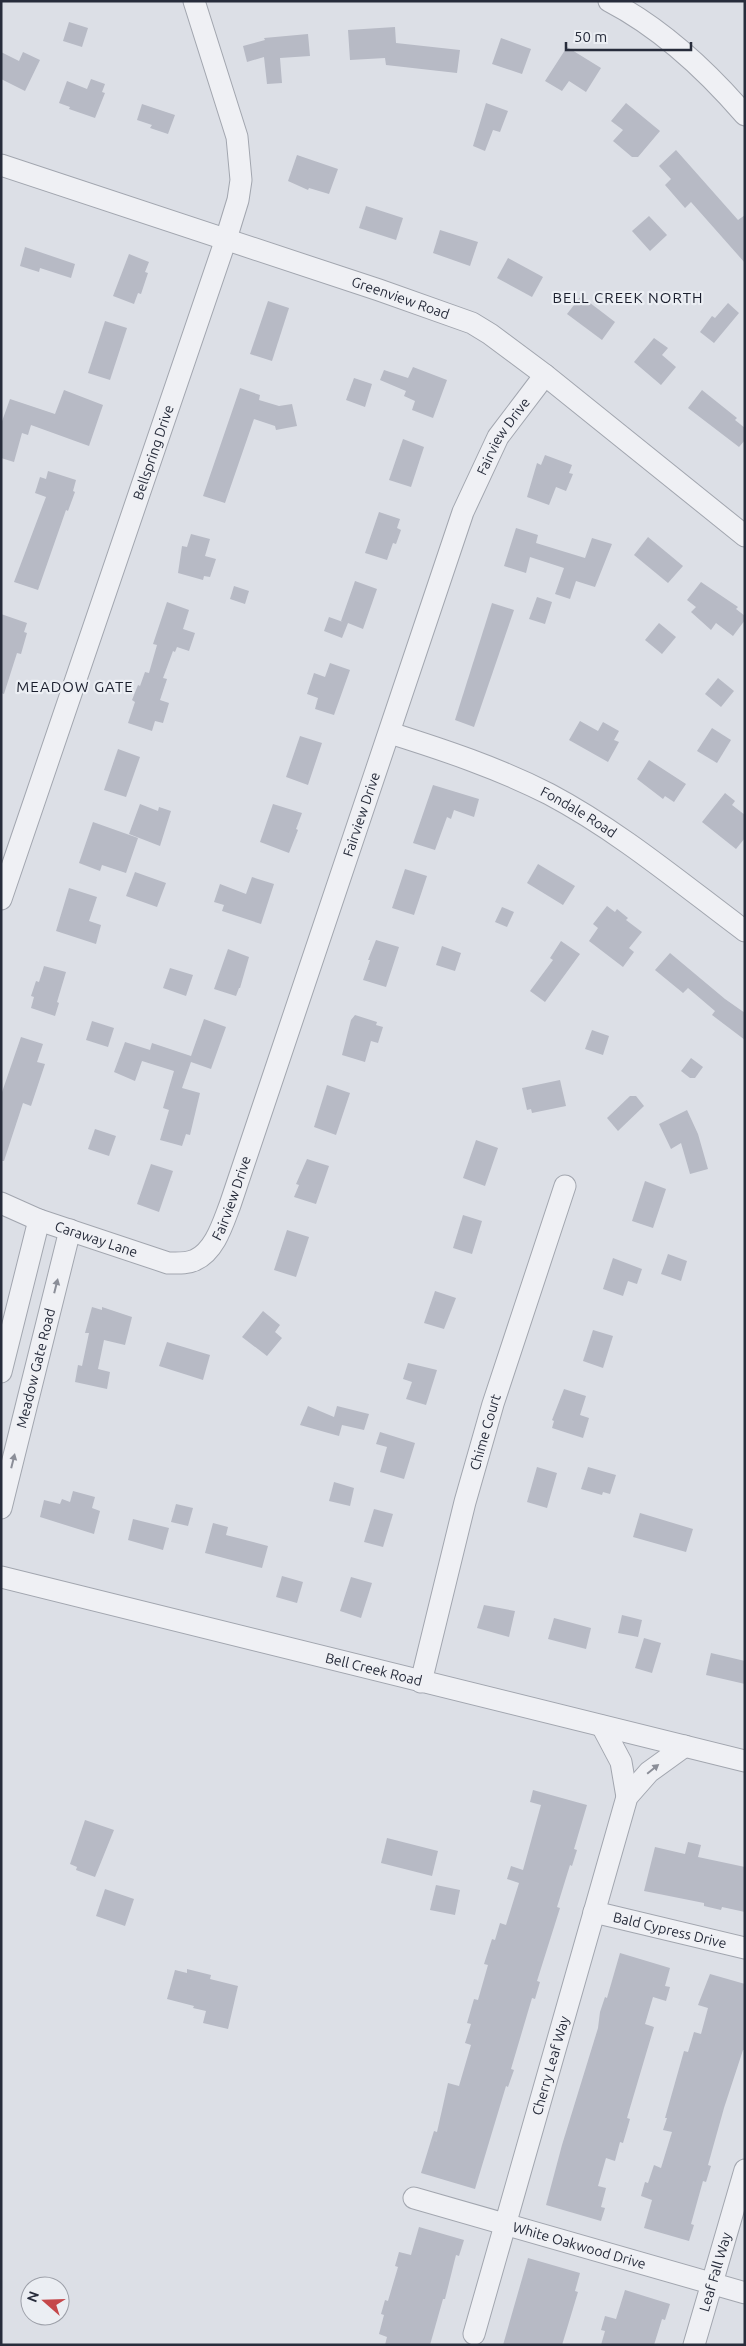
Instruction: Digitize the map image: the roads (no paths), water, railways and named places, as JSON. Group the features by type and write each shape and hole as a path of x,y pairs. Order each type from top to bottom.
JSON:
{"street":[{"name":"Bellspring Drive","path":"1,899 238,200 241,161 238,137 194,1"},
{"path":"609,1 650,27 693,62 745,115"},
{"name":"Greenview Road","path":"1,165 379,290 472,324 490,334 545,375 745,536"},
{"name":"Fairview Drive","path":"195,1260 210,1248 230,1205 463,512 498,437 545,375"},
{"name":"Fondale Road","path":"390,733 443,750 504,773 549,795 593,820 745,932"},
{"name":"Chime Court","path":"421,1682 464,1502 493,1404 565,1186"},
{"name":"Caraway Lane","path":"1,1203 39,1220 168,1263 182,1263 195,1260"},
{"path":"1,1372 39,1220"},
{"name":"Meadow Gate Road","path":"1,1508 70,1230"},
{"name":"Bell Creek Road","path":"1,1577 745,1761"},
{"name":"Cherry Leaf Way","path":"602,1726 621,1762 627,1797"},
{"name":"Cherry Leaf Way","path":"474,2334 627,1797 649,1772 685,1746"},
{"name":"Bald Cypress Drive","path":"594,1912 745,1948"},
{"name":"Leaf Fall Way","path":"694,2345 745,2170"},
{"name":"White Oakwood Drive","path":"414,2198 745,2293"}],"district":[{"name":"BELL CREEK NORTH","path":"628,297"},
{"name":"MEADOW GATE","path":"75,686"}]}
